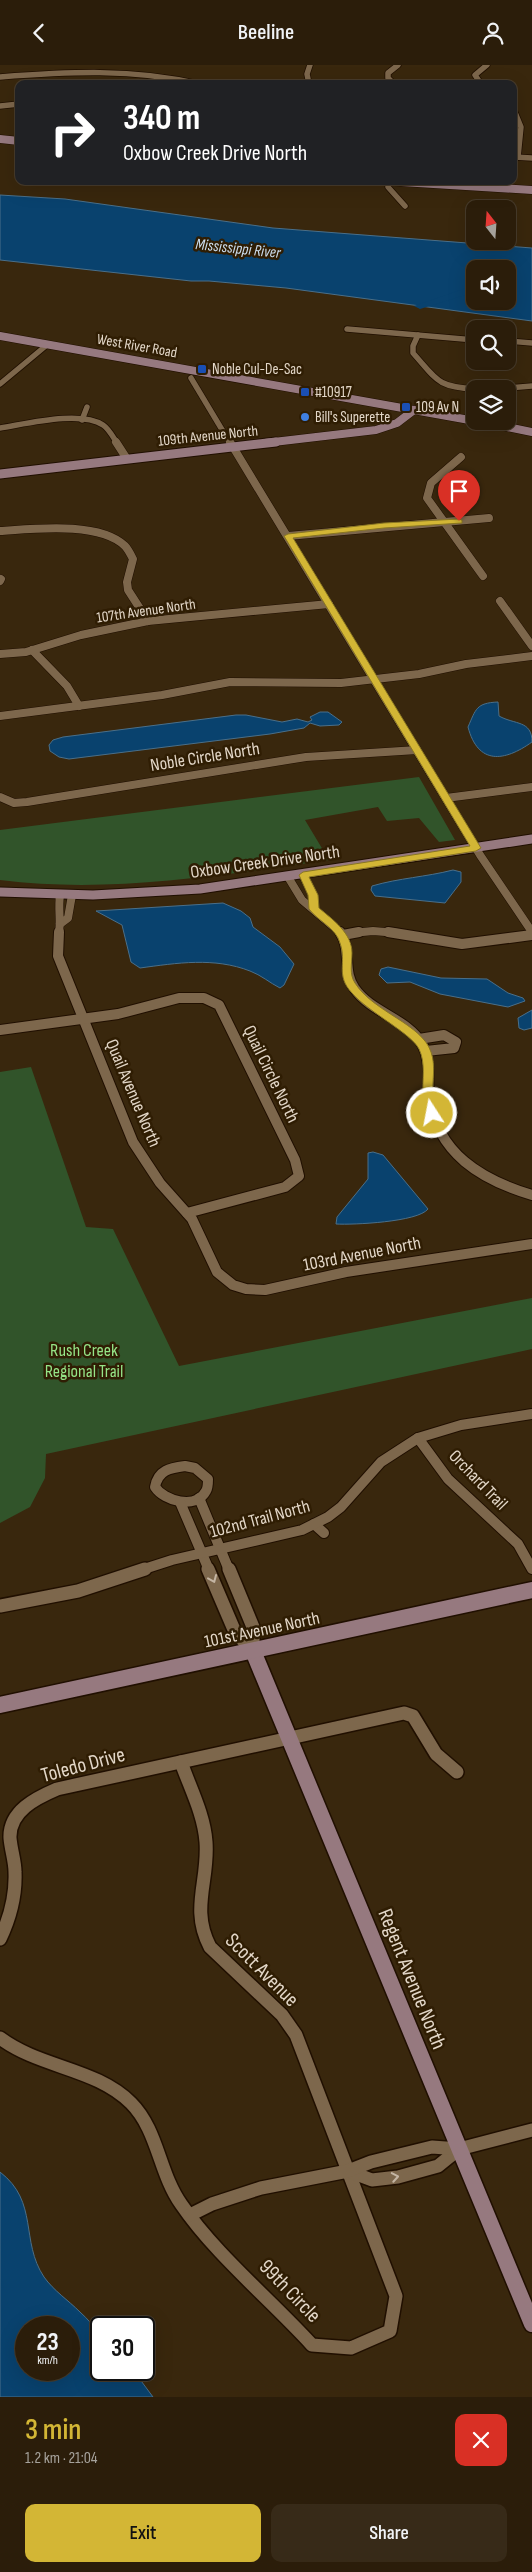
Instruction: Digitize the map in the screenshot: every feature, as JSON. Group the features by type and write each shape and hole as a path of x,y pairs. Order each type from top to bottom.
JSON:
{"street":[{"path":"308,80 307,77 310,65"},
{"path":"390,80 388,73 398,65"},
{"path":"478,80 475,75 481,68 487,65"},
{"path":"0,77 112,71 157,75 180,80"},
{"path":"0,105 15,104"},
{"path":"517,116 522,125 523,134 517,154"},
{"path":"0,139 15,141"},
{"path":"517,157 532,158"},
{"path":"387,185 405,206"},
{"path":"459,185 532,189"},
{"path":"347,329 466,339"},
{"path":"418,335 413,345 413,353 439,383 452,388 466,389"},
{"name":"West River Road","path":"0,336 466,419"},
{"path":"516,342 532,343"},
{"path":"0,384 48,344"},
{"path":"190,378 195,381 232,447 288,536 476,848 532,933 467,944 384,930 369,930 342,935"},
{"path":"516,387 532,386"},
{"path":"82,420 87,407"},
{"name":"109th Avenue North","path":"0,474 376,430 397,423 414,410"},
{"path":"0,428 82,420 94,421 105,427 126,459"},
{"name":"West River Road","path":"516,429 532,432"},
{"path":"461,457 428,489 427,497 483,576"},
{"path":"288,536 490,518"},
{"path":"0,531 59,527 94,532 122,544 130,552 134,565 126,584 128,590 148,621"},
{"name":"107th Avenue North","path":"32,651 81,635 148,621 237,615 327,601"},
{"path":"500,601 532,646"},
{"path":"0,654 32,651 67,686 79,706"},
{"path":"0,716 162,695 230,682 272,681 326,684 426,673 466,664 532,656"},
{"name":"Noble Circle North","path":"0,797 14,803 28,802 144,782 224,773 292,759 417,750"},
{"path":"446,798 532,787"},
{"name":"Oxbow Creek Drive North","path":"0,892 72,895 179,891 303,875 532,839"},
{"path":"303,875 313,895 314,909"},
{"path":"288,877 303,901 342,935 347,951 346,969 348,981 355,991 375,1010 419,1039 426,1051 428,1096 432,1113 439,1130 450,1146 466,1163 494,1183 532,1195"},
{"name":"Quail Avenue North","path":"60,895 56,915 60,924 57,945 58,957 133,1142 160,1183 187,1213 210,1260"},
{"name":"Quail Avenue North","path":"60,924 68,918 72,895"},
{"name":"Quail Circle North","path":"84,1019 134,1011 172,999 187,997 215,1001 225,1015 295,1160 299,1176 294,1183 285,1187 187,1213"},
{"path":"0,1030 84,1019"},
{"path":"419,1039 444,1035 452,1037 456,1042 454,1047 426,1051"},
{"name":"103rd Avenue North","path":"210,1260 222,1279 246,1289 265,1290 346,1272 532,1244"},
{"name":"102nd Trail North","path":"0,1606 78,1591 202,1553 302,1529 314,1524 341,1507 381,1461 418,1439 461,1425 532,1414"},
{"name":"Orchard Trail","path":"418,1439 448,1479 518,1544 532,1569"},
{"path":"174,1467 195,1468 208,1479 209,1485 206,1492 199,1498 180,1502 169,1500 156,1489 155,1482 158,1476 174,1467"},
{"name":"Regent Avenue North","path":"199,1498 253,1627 253,1651"},
{"name":"Regent Avenue North","path":"180,1502 235,1632 253,1651 532,2324"},
{"path":"314,1524 324,1533"},
{"name":"101st Avenue North","path":"0,1705 532,1590"},
{"name":"Toledo Drive","path":"0,1939 7,1921 15,1887 10,1832 13,1822 20,1811 41,1795 57,1789 404,1713 413,1716 436,1755 457,1772"},
{"name":"Scott Avenue","path":"181,1762 204,1825 206,1841 205,1869 198,1916 202,1934 214,1952 282,2015 296,2035 348,2171"},
{"path":"0,2038 7,2045 33,2058 106,2084 131,2103 150,2128 173,2193 190,2215 212,2204 261,2189 348,2171 371,2162 432,2147 459,2149 532,2130"},
{"path":"348,2171 372,2180 398,2177 438,2166 459,2149"},
{"name":"99th Circle","path":"190,2215 214,2245 312,2345 351,2348 390,2331 396,2296 348,2171"}],"green space":[{"path":"419,777 455,840 439,842 419,818 387,821 378,807 305,820 329,860 206,877 124,884 41,884 0,880 0,830"},
{"name":"Rush Creek Regional Trail","path":"31,1067 86,1227 113,1229 179,1366 532,1298 532,1349 46,1454 45,1478 30,1507 0,1523 0,1072"}],"water":[{"name":"Mississippi River","path":"0,195 65,199 273,228 466,243 466,250 516,250 516,247 532,248 532,321 286,288 191,281 0,260"},
{"path":"498,702 499,716 526,726 531,735 532,742 512,753 493,756 485,754 478,748 472,739 468,727 478,708 485,704"},
{"path":"320,712 328,712 342,722 339,725 320,726 310,723 304,728 270,734 69,759 59,757 50,751 49,745 53,740 63,737 236,715 246,715 282,722 297,719 308,722 312,720 310,717"},
{"path":"453,870 461,872 461,882 445,903 375,896 371,890 372,886 382,883"},
{"path":"223,903 241,911 250,918 253,927 280,947 294,964 284,985 280,988 254,973 223,964 195,962 140,968 131,962 122,925 96,911"},
{"path":"388,967 441,978 487,979 508,993 523,998 525,1001 508,1007 440,994 410,982 387,983 379,975 381,969"},
{"path":"532,1010 532,1028 524,1030 519,1028 518,1018"},
{"path":"373,1152 383,1155 428,1209 412,1217 399,1220 336,1224 337,1217 368,1179 368,1153"},
{"path":"0,2172 12,2184 20,2196 25,2209 32,2250 44,2277 90,2322 90,2381 141,2381 153,2397 0,2397"}],"waterway":[{"path":"420,306 466,291"}],"place":[{"name":"Noble Cul-De-Sac","path":"202,369"},
{"name":"#10917","path":"305,392"},
{"name":"109 Av N","path":"406,407"},
{"name":"Bill's Superette","path":"305,417"}],"route":[{"path":"432,1113 428,1096 426,1051 419,1039 365,1002 348,981 345,941 339,931 314,909 313,895 303,875 476,848 288,536 384,526 432,525 459,521"}]}
